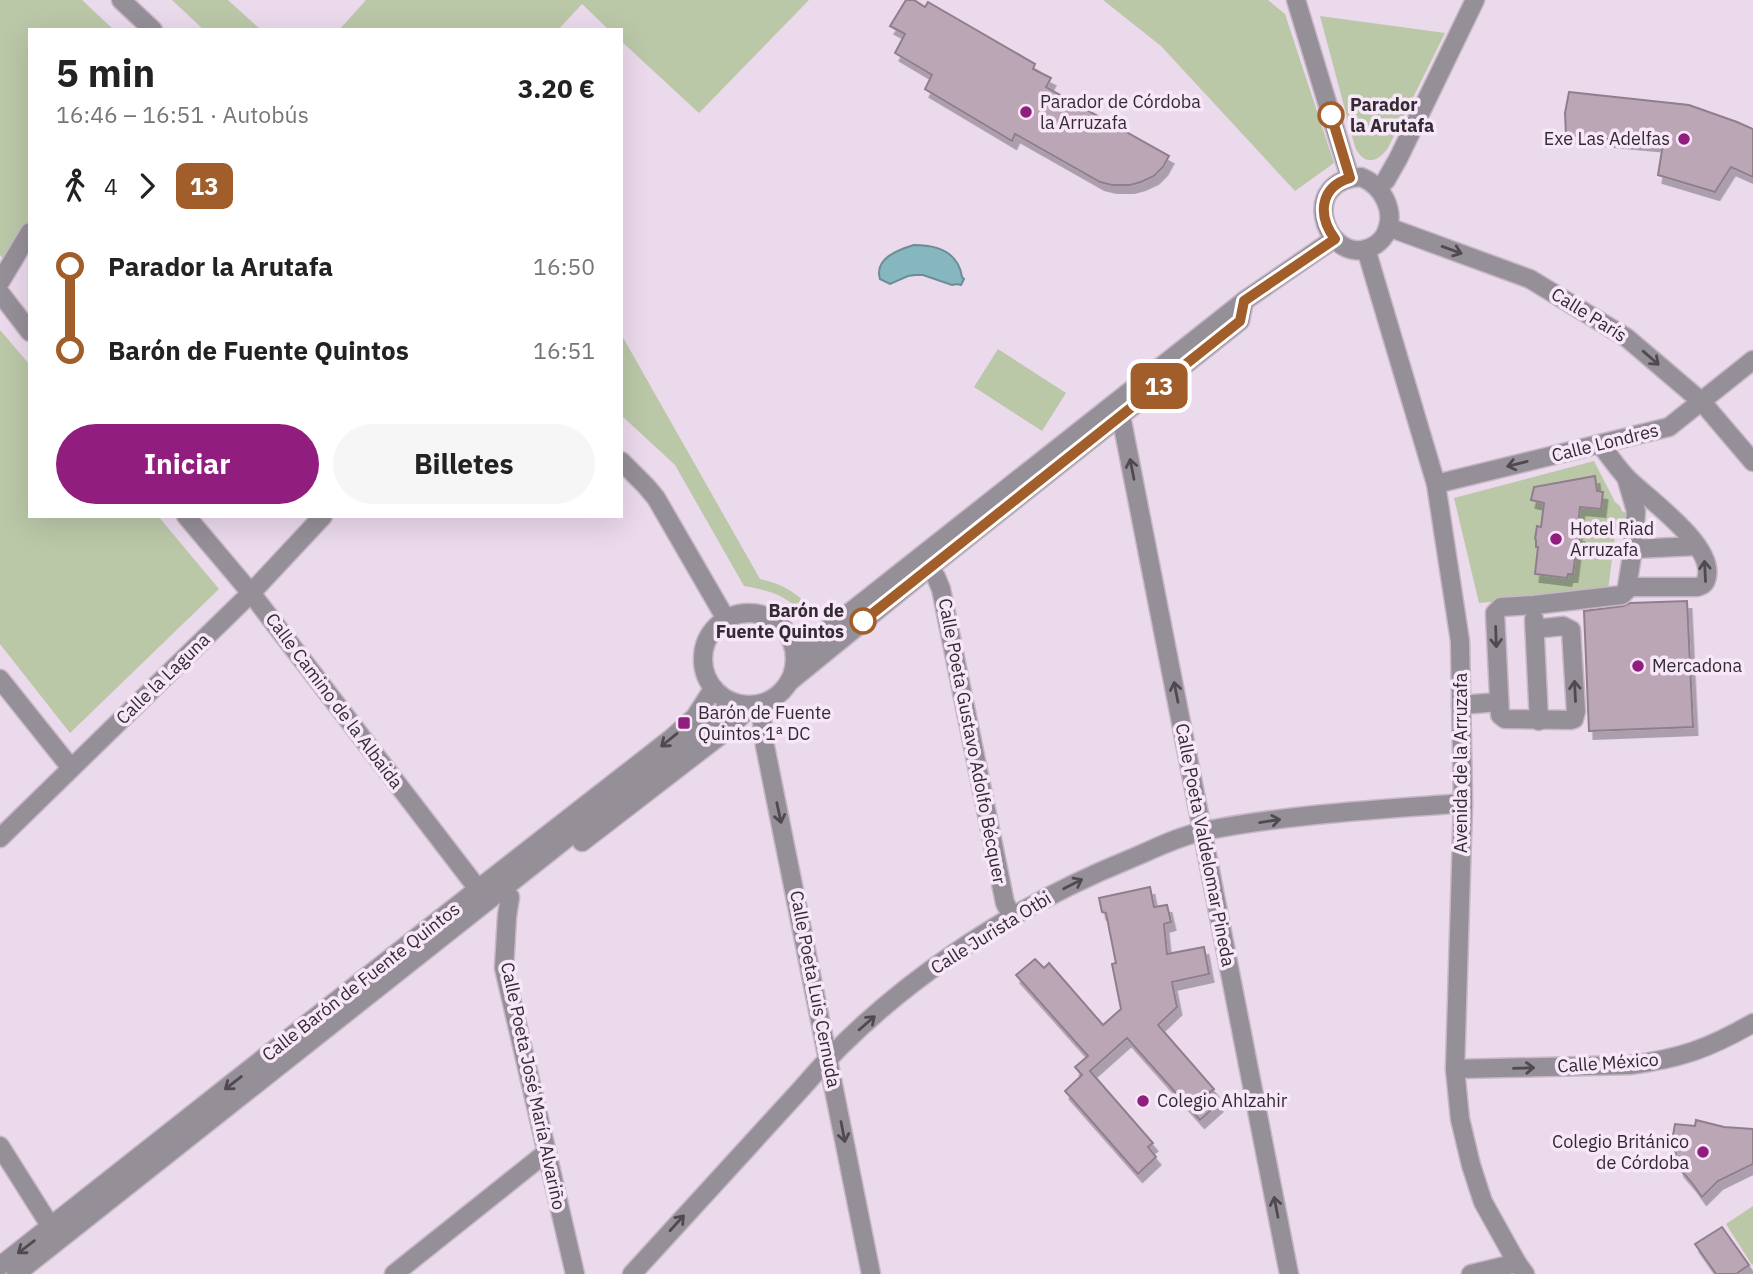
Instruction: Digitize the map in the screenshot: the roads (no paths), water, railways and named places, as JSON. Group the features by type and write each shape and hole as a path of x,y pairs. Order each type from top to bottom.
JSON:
{"street":[{"path":"121,0 150,28"},
{"path":"1378,188 1398,159 1475,0"},
{"path":"1295,3 1350,178"},
{"path":"1361,177 1378,188 1385,198 1388,211 1388,227 1384,237 1366,250 1349,250 1341,246 1325,221 1324,202 1328,192 1333,186 1350,178 1361,177"},
{"name":"Calle París","path":"1388,227 1530,279 1627,338 1702,402 1753,461"},
{"path":"0,282 28,235"},
{"path":"795,660 825,632 1244,301 1335,239"},
{"name":"Avenida de la Arruzafa","path":"1366,250 1436,484 1460,641 1463,803 1455,1069 1460,1119 1483,1202 1521,1268"},
{"path":"0,293 28,329"},
{"path":"789,682 1240,321 1244,301"},
{"name":"Calle Londres","path":"1436,484 1669,428 1753,360"},
{"name":"Calle Poeta Valdelomar Pineda","path":"1121,416 1289,1274"},
{"path":"1600,444 1626,477 1691,537 1704,557 1708,570 1703,586 1627,587"},
{"path":"623,463 656,498 726,618"},
{"path":"1535,629 1563,626 1571,630 1576,710 1574,719 1505,719 1500,715 1495,613 1501,607 1622,595 1627,587 1636,511 1626,477"},
{"name":"Calle Camino de la Albaida","path":"188,518 251,593 478,889"},
{"name":"Calle la Laguna","path":"0,838 251,593 321,518"},
{"path":"1633,549 1698,546"},
{"name":"Calle Poeta Gustavo Adolfo Bécquer","path":"929,568 942,589 1005,903 1012,916"},
{"path":"1534,605 1539,720"},
{"path":"748,613 763,615 776,622 787,633 795,660 789,682 782,692 756,705 732,702 713,689 702,662 704,647 710,634 726,618 748,613"},
{"path":"787,633 825,632"},
{"path":"0,679 71,768"},
{"name":"Calle Barón de Fuente Quintos","path":"0,1266 673,737 695,717 713,689"},
{"name":"Calle Barón de Fuente Quintos","path":"16,1274 687,744 732,702"},
{"path":"1461,705 1499,702"},
{"name":"Calle Barón de Fuente Quintos","path":"36,1274 756,705"},
{"name":"Calle Poeta Luis Cernuda","path":"756,705 871,1274"},
{"path":"730,727 755,736 765,746"},
{"name":"Calle Jurista Otbi","path":"632,1274 829,1057 931,970 1012,916 1105,869 1203,831 1307,816 1463,803"},
{"name":"Calle Poeta José María Alvariño","path":"510,897 504,968 575,1274"},
{"name":"Calle México","path":"1455,1069 1630,1065 1658,1061 1709,1047 1753,1023"},
{"path":"0,1146 51,1227"},
{"path":"394,1274 547,1153"},
{"path":"1471,1274 1521,1268"}],"water":[{"path":"914,245 931,246 951,255 964,279 961,285 952,285 923,275 908,276 890,284 880,279 880,266 888,256"}],"place":[{"name":"Parador de Córdoba la Arruzafa","path":"1026,112"},
{"name":"Parador la Arutafa","path":"1331,115"},
{"name":"Exe Las Adelfas","path":"1684,139"},
{"name":"Hotel Riad Arruzafa","path":"1556,539"},
{"name":"Barón de Fuente Quintos","path":"863,621"},
{"name":"Mercadona","path":"1638,666"},
{"name":"Barón de Fuente Quintos 1ª DC","path":"684,723"},
{"name":"Colegio Ahlzahir","path":"1143,1101"},
{"name":"Colegio Británico de Córdoba","path":"1703,1152"}]}
